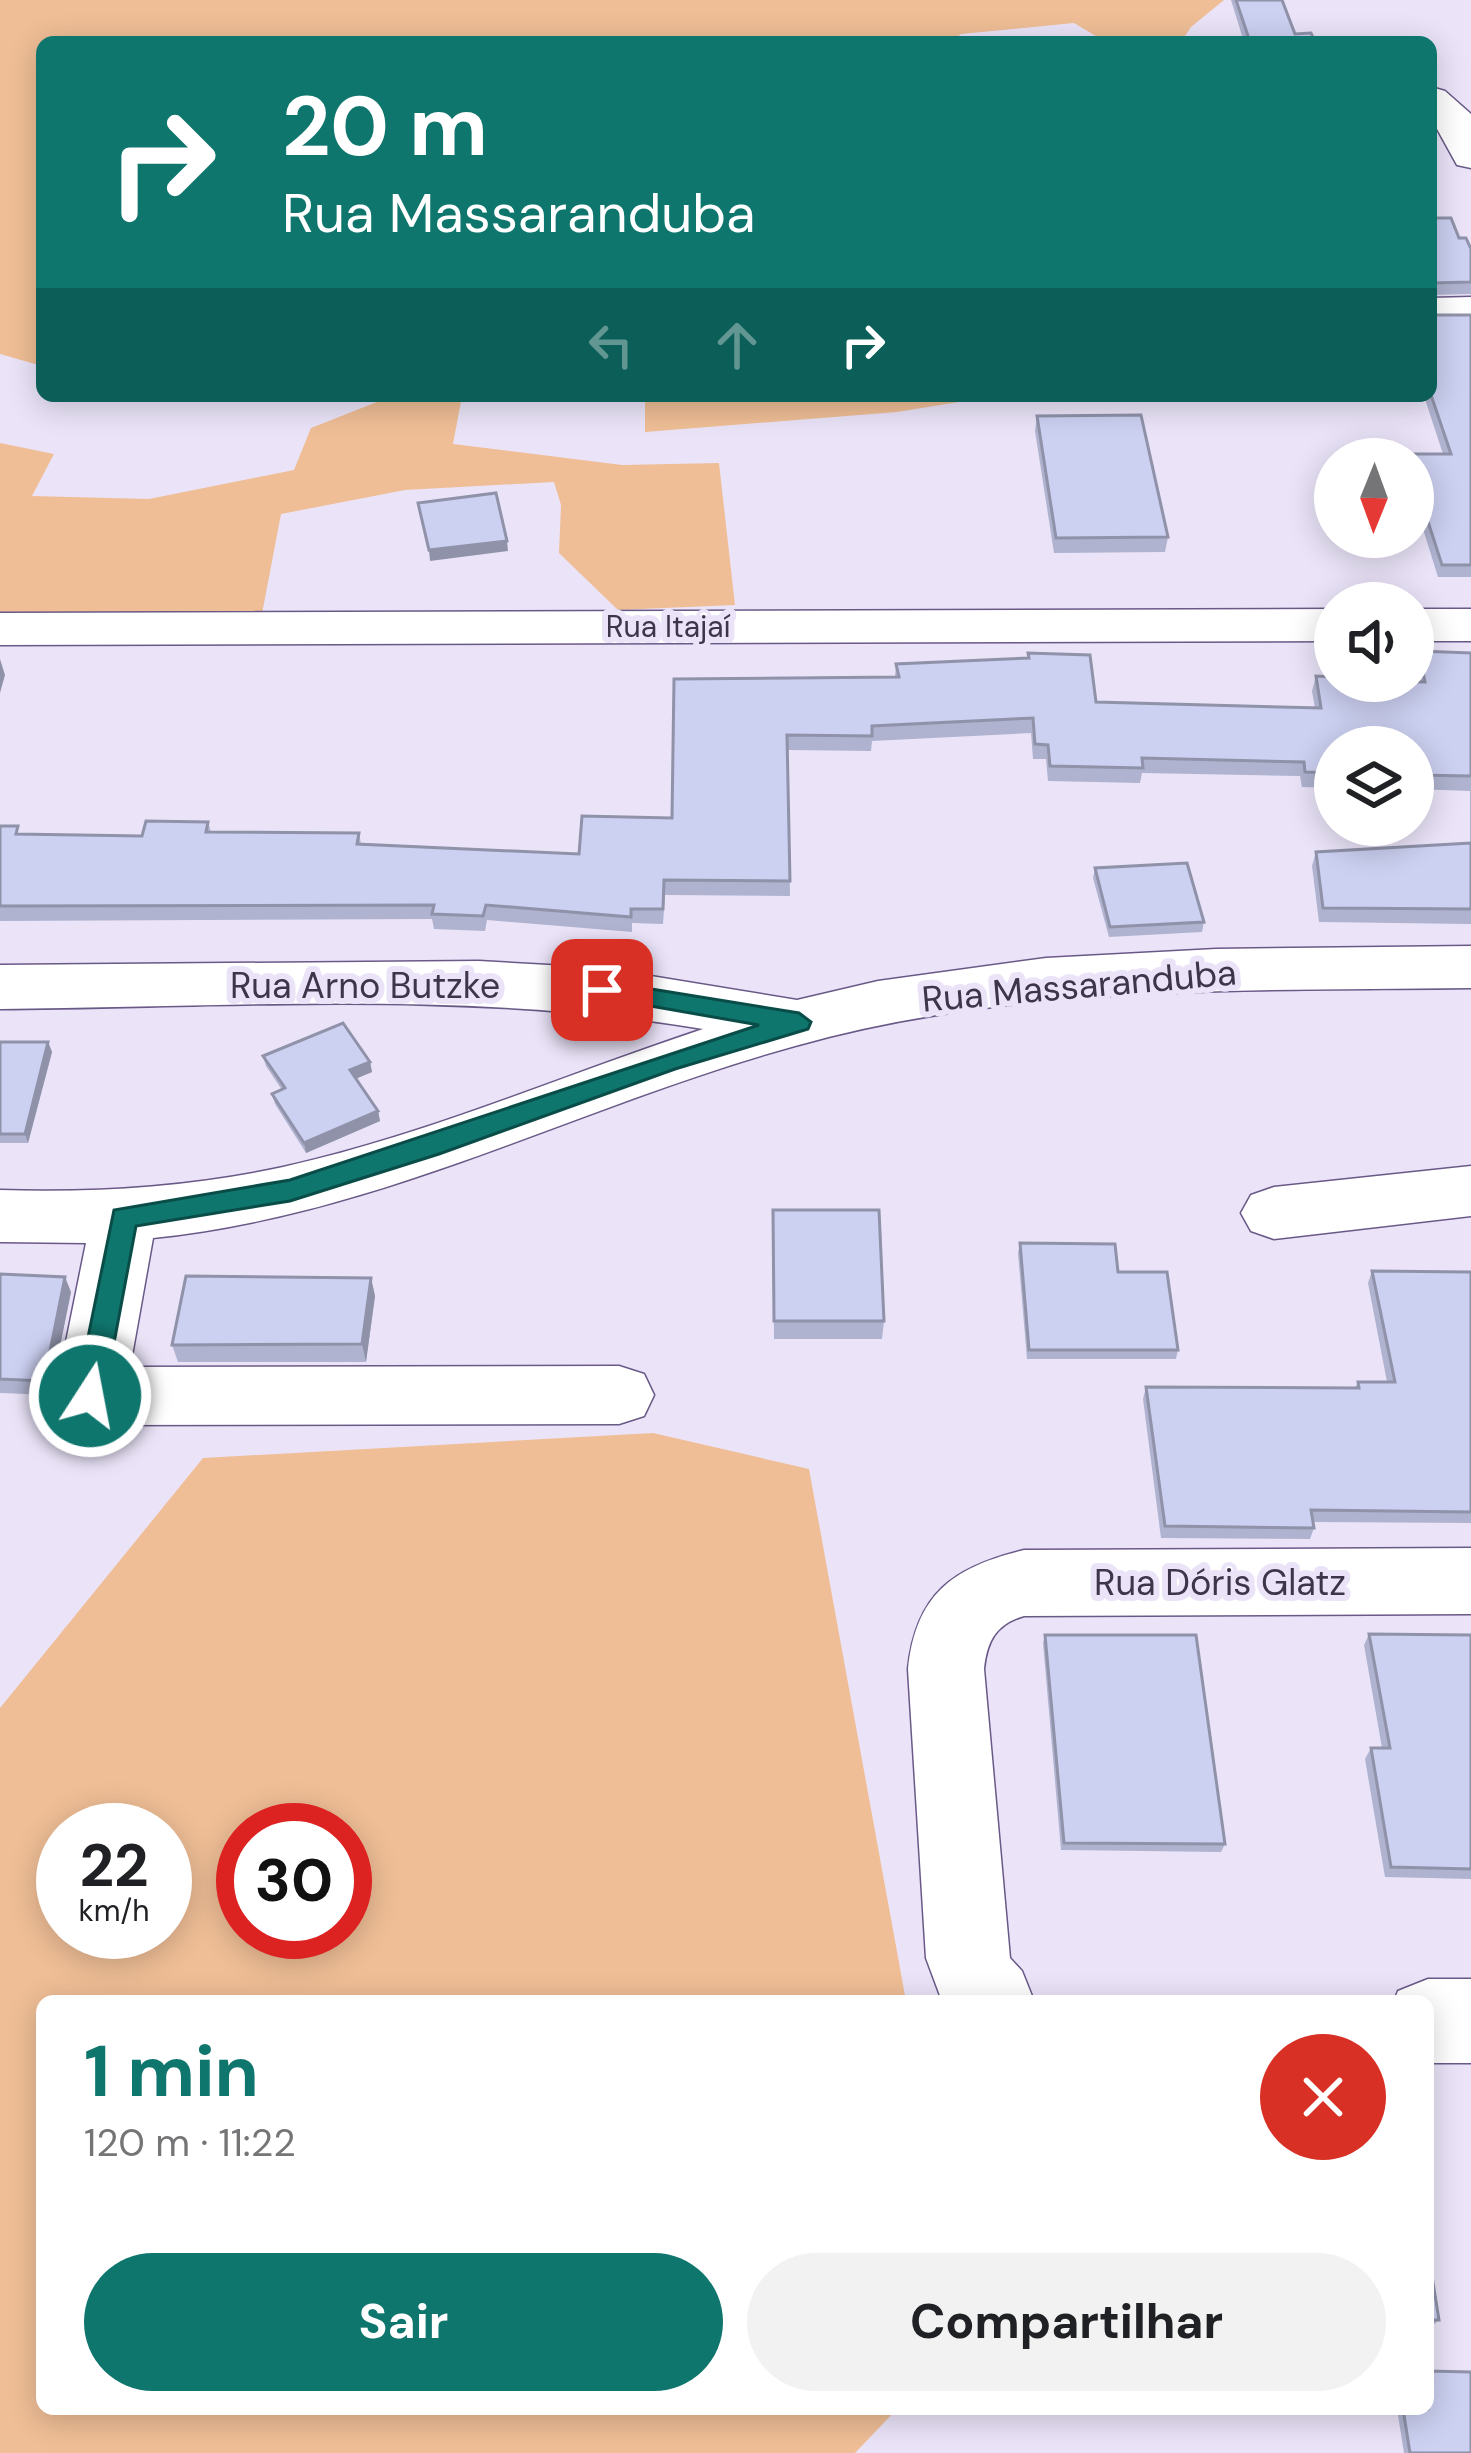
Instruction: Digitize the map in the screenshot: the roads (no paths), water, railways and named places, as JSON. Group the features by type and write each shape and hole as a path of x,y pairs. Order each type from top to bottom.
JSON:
{"street":[{"path":"1437,104 1452,116 1471,156"},
{"path":"1437,311 1471,310"},
{"name":"Rua Itajaí","path":"0,629 1314,625"},
{"path":"1434,625 1471,625"},
{"name":"Rua Massaranduba","path":"0,1216 124,1218 290,1191 430,1147 667,1062 799,1022 948,991 1161,973 1471,967"},
{"name":"Rua Arno Butzke","path":"0,987 478,983 602,990 799,1022"},
{"path":"1274,1213 1471,1191"},
{"path":"124,1218 90,1396 620,1395"},
{"name":"Rua Dóris Glatz","path":"987,1995 976,1983 968,1958 946,1669 947,1645 972,1601 997,1588 1024,1583 1471,1581"},
{"path":"1434,2021 1471,2021"}]}
